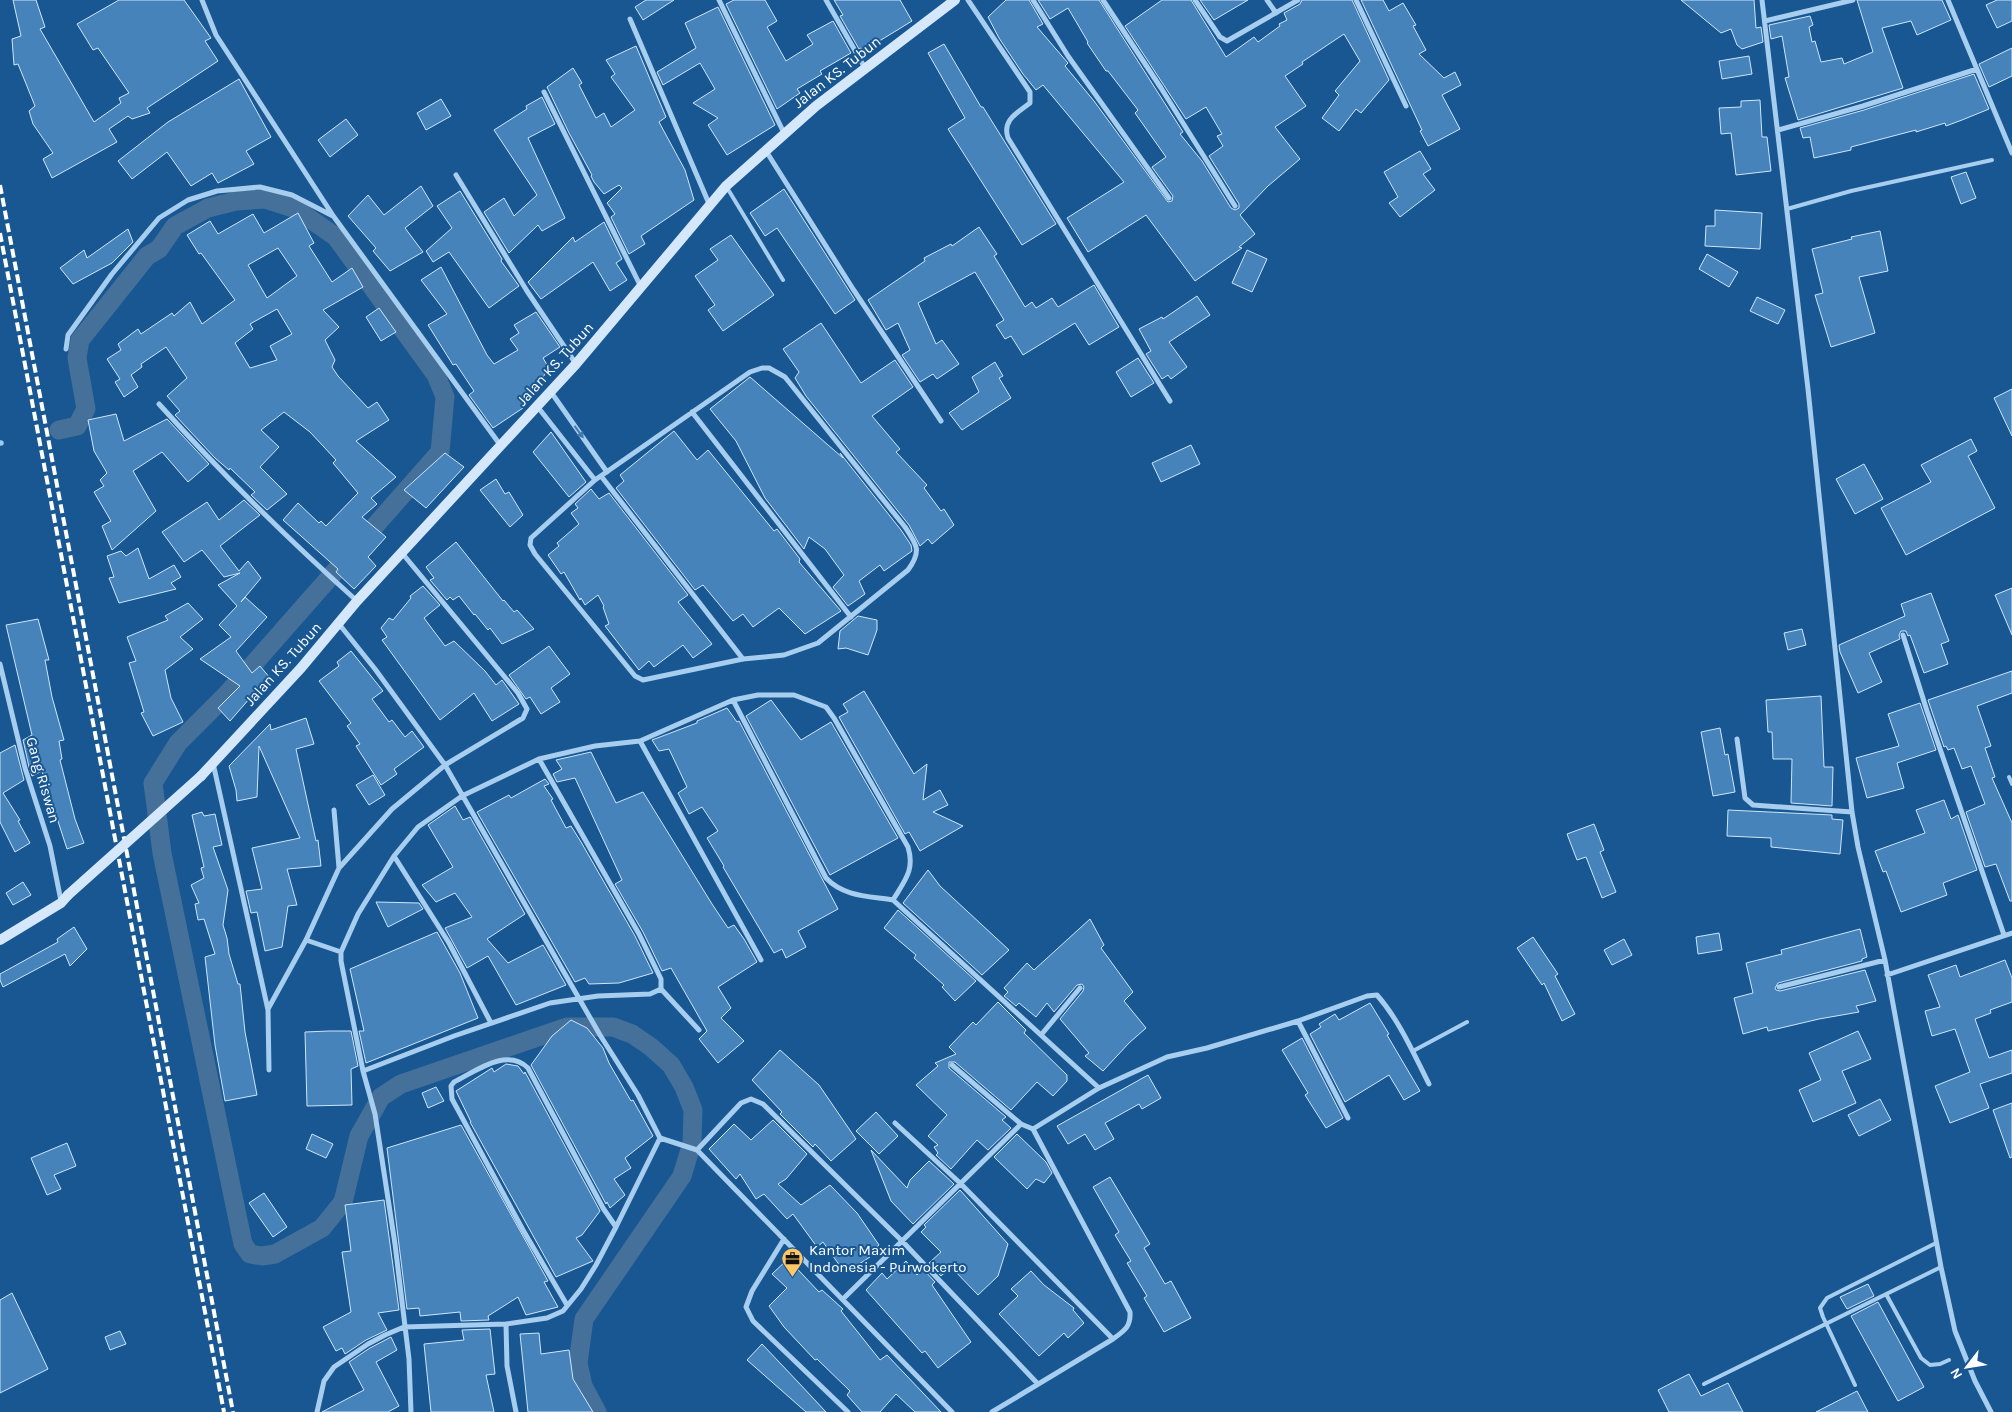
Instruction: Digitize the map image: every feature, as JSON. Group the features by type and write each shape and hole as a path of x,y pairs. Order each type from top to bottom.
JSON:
{"street":[{"path":"202,0 216,35 334,217 501,446"},
{"path":"719,0 784,133"},
{"path":"826,0 866,68"},
{"name":"Jalan KS. Tubun","path":"0,940 61,903 201,776 339,624 357,601 576,364 726,186 816,106 955,0"},
{"path":"968,0 1030,92 1030,103 1009,119 1007,123 1006,132 1008,138 1170,401"},
{"path":"1032,0 1068,56 1169,198"},
{"path":"1102,0 1161,88 1235,206"},
{"path":"1195,0 1220,37 1226,41 1298,0"},
{"path":"1267,0 1276,13"},
{"path":"1356,0 1406,106"},
{"path":"1762,0 1787,209 1852,812 1858,847 1885,960 1936,1243 1955,1332 1975,1381 1991,1412"},
{"path":"1765,21 1853,0"},
{"path":"1948,0 2012,153"},
{"path":"630,19 710,206"},
{"path":"1778,130 1863,106 1977,69"},
{"path":"544,92 641,287"},
{"path":"765,150 853,289 941,421"},
{"path":"456,175 527,291 576,364"},
{"path":"66,349 68,335 112,274 159,218 188,200 217,191 260,187 292,195 334,217"},
{"path":"770,368 785,377 905,527 916,543 918,554 908,570 818,643 784,655 743,659 643,680 635,676 535,554 530,545 531,538 534,533 595,480 692,412 750,372 770,368"},
{"path":"551,392 607,472"},
{"path":"159,404 194,443 334,581 357,601"},
{"path":"537,406 595,480"},
{"path":"692,412 851,617"},
{"path":"601,476 743,659"},
{"path":"268,1010 306,940 340,868 392,809 445,765 523,718 527,709 518,693 402,553"},
{"path":"339,624 375,669 445,765 600,1035 638,1094 660,1138 695,1150 952,1412"},
{"path":"1903,635 1927,711 2004,935"},
{"name":"Gang Riswan","path":"0,664 25,768 50,846 61,903"},
{"path":"411,1412 411,1378 395,1244 375,1114 363,1071 341,961 341,952 358,914 394,856 418,827 461,795 539,758 595,746 640,741 734,700 758,695 794,695 826,706 908,847 912,861 908,876 894,900"},
{"path":"734,700 826,878 836,888 852,893 894,900 1099,1088"},
{"path":"1737,739 1745,798 1753,805 1852,812"},
{"path":"640,741 761,960"},
{"path":"539,758 639,934 661,979 661,989 699,1030"},
{"path":"213,763 268,1010 269,1070"},
{"path":"334,810 340,868"},
{"path":"394,856 449,943 490,1023"},
{"path":"1887,975 2012,932"},
{"path":"306,940 341,952"},
{"path":"1780,987 1885,960"},
{"path":"1041,1035 1080,988"},
{"path":"363,1071 490,1023 550,1003 579,997 650,994 661,989"},
{"path":"1033,1129 1099,1088 1167,1057 1207,1048 1298,1022 1367,996 1377,995 1384,1002 1413,1051 1429,1084"},
{"path":"1298,1022 1348,1118"},
{"path":"567,1305 523,1230 452,1099 451,1086 454,1082 502,1059 514,1059 522,1062 528,1068 603,1208 616,1227"},
{"path":"952,1066 1021,1124 1033,1129 1130,1312 1131,1319 1128,1328 1113,1339 992,1412"},
{"path":"695,1150 741,1102 751,1099 763,1104 902,1241 1038,1384"},
{"path":"895,1123 960,1183 1113,1339"},
{"path":"843,1299 1021,1124"},
{"path":"317,1412 324,1381 334,1367 368,1344 404,1327 506,1324 547,1318 563,1310 581,1289 596,1265 660,1138"},
{"path":"784,1239 752,1291 746,1307 753,1321 848,1412"},
{"path":"506,1324 507,1366 516,1412"}],"lane":[{"path":"1787,209 1851,190 1992,160"},
{"path":"726,186 783,280"},
{"path":"2009,777 2012,784"},
{"path":"1413,1051 1467,1022"},
{"path":"1855,1385 1820,1308 1827,1298 1936,1243"},
{"path":"1704,1384 1941,1266"},
{"path":"1886,1294 1921,1358 1930,1365 1940,1364 1949,1360"}],"building":[{"path":"13,0 36,0 45,27 40,29 94,122 121,103 119,98 129,93 98,48 93,50 77,24 119,0 184,0 211,38 205,41 218,61 147,108 150,113 132,119 128,116 109,129 117,142 52,178 43,159 53,153 33,124 29,111 35,106 18,64 14,65 12,39 21,36"},
{"path":"646,0 674,0 643,20 635,7"},
{"path":"734,0 765,0 777,21 767,27 786,61 813,44 807,35 833,21 851,53 820,71 822,74 797,89 800,93 777,109 726,4"},
{"path":"834,0 900,0 912,21 863,51 861,48 859,49 840,16 843,15"},
{"path":"1006,0 1029,0 1043,24 1037,27 1068,63 1065,66 1094,101 1168,202 1172,201 1173,196 1152,167 1166,157 1135,113 1138,110 1108,71 1106,71 1087,43 1068,8 1050,19 1038,0 1099,0 1183,132 1180,134 1202,161 1231,208 1235,210 1239,208 1239,204 1209,156 1223,146 1217,136 1222,134 1206,107 1186,119 1125,26 1162,0 1191,0 1226,57 1254,37 1258,42 1280,26 1279,24 1287,20 1284,13 1300,4 1302,0 1352,0 1389,80 1361,113 1356,109 1339,131 1322,118 1339,95 1335,91 1360,61 1344,34 1302,62 1303,64 1285,76 1306,106 1275,127 1300,159 1268,186 1240,215 1255,234 1239,247 1242,248 1195,281 1146,215 1088,252 1067,218 1124,182 1043,85 1036,90 999,38 988,17"},
{"path":"1200,0 1248,0 1214,20"},
{"path":"1361,0 1383,0 1389,11 1403,3 1416,25 1413,26 1426,50 1419,54 1444,78 1455,72 1461,85 1442,95 1460,129 1428,146"},
{"path":"1681,0 1754,0 1756,28 1761,27 1763,42 1742,49 1737,45 1731,29 1721,33"},
{"path":"1857,0 1942,0 1951,20 1917,35 1911,21 1882,28 1903,88 1798,120 1785,78 1789,77 1782,36 1771,39 1769,25 1810,16 1813,25 1809,27 1812,42 1815,41 1821,62 1842,58 1844,64 1873,52"},
{"path":"1997,0 2012,0 2012,21 1997,28 1986,5"},
{"path":"718,7 775,125 727,155 708,125 718,118 693,103 715,89 700,63 663,85 657,72 696,48 685,23"},
{"path":"944,44 981,107 983,107 1056,224 1022,245 948,129 965,118 928,53"},
{"path":"636,46 666,117 659,122 685,170 694,200 641,236 645,244 629,254 611,217 615,214 607,203 622,188 619,185 604,194 594,182 547,87 573,68 582,83 579,85 596,118 604,113 611,127 635,110 611,77 615,74 606,60"},
{"path":"2012,48 2012,76 1989,87 1979,64"},
{"path":"1749,56 1752,74 1722,79 1719,61"},
{"path":"1974,74 1989,109 1946,126 1945,123 1916,132 1916,130 1851,147 1851,150 1814,158 1810,137 1803,138 1800,128 1864,110"},
{"path":"239,79 271,137 246,151 254,164 218,183 212,173 191,186 167,152 132,179 118,161 168,122"},
{"path":"542,97 555,124 528,138 565,218 542,231 538,225 509,253 484,212 504,198 514,216 537,195 494,130 527,109 526,106"},
{"path":"441,99 451,116 426,130 417,113"},
{"path":"1760,100 1762,137 1767,137 1771,171 1736,175 1731,133 1721,134 1719,108 1741,107 1741,101"},
{"path":"346,119 358,135 330,157 318,140"},
{"path":"1420,151 1431,169 1423,174 1435,190 1400,217 1389,203 1398,197 1384,172"},
{"path":"1966,172 1976,198 1961,204 1951,177"},
{"path":"421,186 433,206 405,228 423,252 390,271 373,251 376,248 348,216 368,195 384,215"},
{"path":"784,189 855,300 835,314 777,228 765,236 750,213"},
{"path":"460,191 502,259 501,261 519,286 489,308 449,252 433,262 426,251 452,228 437,206"},
{"path":"1715,210 1762,213 1760,249 1705,246 1706,226 1715,226"},
{"path":"298,213 314,243 309,246 332,282 352,268 363,287 323,310 339,327 325,340 335,360 332,367 368,408 377,402 389,420 356,441 396,477 371,498 377,504 362,517 386,537 368,557 376,566 354,589 336,572 338,569 283,520 298,503 319,523 321,521 326,526 358,493 333,463 336,460 310,432 284,412 261,430 279,447 260,467 287,494 267,510 251,495 255,492 230,468 229,470 215,458 175,415 180,411 167,396 187,378 166,347 141,364 142,367 131,375 138,387 124,397 115,382 120,379 107,359 121,350 118,344 138,329 141,334 172,313 174,316 190,302 202,324 235,300 201,253 199,254 187,235 210,221 218,234 253,214 264,233","holes":["278,248 297,276 267,298 248,265","277,309 292,334 270,346 277,360 250,368 235,343 253,329 250,324"]},
{"path":"604,222 622,259 616,263 627,280 610,291 593,262 541,299 528,282 573,237 575,242"},
{"path":"979,227 997,254 994,256 1025,307 1032,302 1036,308 1052,298 1058,307 1094,285 1119,327 1089,345 1075,323 1023,355 1011,336 1005,339 996,325 1004,320 975,272 918,303 936,344 942,340 959,364 937,379 933,374 920,382 902,355 910,350 898,323 886,330 868,300 925,261 924,258 951,244 952,246"},
{"path":"128,229 133,242 112,263 73,284 60,268 84,250 87,258"},
{"path":"1880,231 1888,271 1859,277 1875,333 1831,347 1815,295 1823,293 1812,249 1852,239 1851,237"},
{"path":"731,235 774,295 723,331 708,310 715,305 695,276 718,260 710,249"},
{"path":"1247,250 1267,259 1252,292 1232,283"},
{"path":"1707,254 1738,272 1729,287 1699,269"},
{"path":"441,267 487,355 494,364 518,350 510,339 519,333 514,325 536,312 560,347 543,358 549,368 523,408 493,428 469,395 474,391 456,364 453,365 428,325 447,314 421,280"},
{"path":"1197,296 1210,315 1169,342 1187,367 1171,379 1168,375 1162,379 1146,354 1151,351 1139,329 1162,317 1163,319"},
{"path":"1757,297 1785,310 1778,324 1750,311"},
{"path":"379,308 396,332 381,341 366,317"},
{"path":"821,323 861,383 895,360 913,387 872,416 900,449 896,452 927,485 924,488 941,511 944,509 954,525 932,544 928,539 920,546 909,525 806,396 795,378 799,372 783,349"},
{"path":"1138,358 1154,383 1131,397 1116,372"},
{"path":"995,362 1003,376 999,378 1011,398 962,430 949,413 979,392 972,377"},
{"path":"750,377 843,458 840,453 911,545 912,551 884,571 880,565 859,581 865,594 848,606 833,587 844,575 825,549 809,537 804,549 765,498 736,441 710,409"},
{"path":"2012,389 2012,436 1994,398"},
{"path":"116,414 124,441 167,419 209,464 188,482 162,452 133,471 156,511 112,550 102,526 111,521 94,492 104,486 100,480 107,473 94,451 88,420"},
{"path":"674,431 697,460 708,450 774,531 777,529 800,559 799,562 841,611 805,634 779,608 753,627 743,614 733,621 703,585 695,590 616,488 624,481 620,475"},
{"path":"551,432 586,482 569,497 533,452"},
{"path":"1971,439 1977,451 1968,456 1995,508 1906,555 1881,508 1931,482 1921,465"},
{"path":"1191,445 1200,464 1161,482 1152,463"},
{"path":"445,453 464,467 426,508 404,490"},
{"path":"1864,464 1883,499 1855,514 1836,479"},
{"path":"496,479 505,494 509,492 523,515 510,527 480,490"},
{"path":"591,489 599,499 609,493 688,595 678,602 712,644 693,658 683,645 654,667 649,661 639,670 605,626 609,624 604,606 598,595 585,605 581,598 580,600 564,572 561,574 548,555 559,546 557,543 579,524 571,513 578,508 575,504"},
{"path":"244,500 260,515 220,546 239,571 248,561 261,578 245,597 267,617 236,651 252,673 260,666 270,678 252,700 250,698 230,721 218,708 240,686 200,659 231,637 219,625 237,606 218,585 240,573 224,577 202,550 184,562 162,532 207,502 219,520"},
{"path":"456,542 503,601 514,612 517,610 534,629 502,644 490,628 488,630 459,596 453,600 450,597 447,600 430,580 434,578 426,567"},
{"path":"138,548 149,579 174,565 181,577 171,583 176,589 119,603 109,578 114,577 107,556 121,551 126,556"},
{"path":"423,586 440,605 424,618 445,646 454,641 485,671 496,685 502,680 519,704 492,721 474,693 440,720 382,640 387,637 381,628 389,618 393,620 411,598 410,596"},
{"path":"2012,588 2012,635 1995,595"},
{"path":"1931,593 1949,641 1941,644 1948,664 1924,673 1910,635 1908,636 1906,631 1901,631 1900,639 1869,653 1882,682 1858,693 1840,652 1839,645 1905,616 1901,604"},
{"path":"188,603 203,619 180,637 193,649 165,670 171,698 183,722 153,736 141,713 144,712 129,663 136,661 127,637 168,620 165,616"},
{"path":"858,616 877,620 877,630 868,655 846,648 838,649 840,631"},
{"path":"38,619 49,660 45,660 52,697 64,740 59,741 62,759 60,760 75,819 84,843 67,849 53,806 51,807 42,771 32,776 29,767 23,740 32,735 6,625"},
{"path":"1802,629 1806,645 1788,650 1784,633"},
{"path":"549,646 570,674 551,688 560,702 541,714 530,697 526,699 509,675"},
{"path":"351,651 383,691 372,699 389,722 392,720 405,737 412,731 424,747 394,769 397,774 381,785 356,746 360,744 347,726 351,723 319,681 339,666 337,662"},
{"path":"2012,671 2012,693 1977,706 1991,746 1985,748 1995,777 1992,778 2012,823 2012,901 2010,901 1996,864 1985,867 1966,812 1985,804 1971,766 1962,769 1954,748 1948,750 1946,746 1944,747 1928,700"},
{"path":"864,691 914,774 927,764 923,800 940,790 948,805 933,812 963,826 920,851 909,832 905,834 839,717 848,712 843,704"},
{"path":"1821,696 1824,767 1833,767 1832,806 1791,803 1792,759 1773,759 1772,732 1768,732 1766,700"},
{"path":"771,700 801,740 831,722 898,838 830,875 746,716"},
{"path":"1920,703 1936,750 1897,763 1904,788 1867,798 1856,758 1899,746 1888,714"},
{"path":"727,708 737,722 739,721 838,909 798,931 806,947 786,958 782,949 774,953 723,867 707,838 718,831 702,807 689,814 678,793 687,787 669,749 659,751 652,740 697,723 697,721"},
{"path":"306,718 314,744 296,749 316,841 318,840 321,866 287,869 297,905 288,906 282,947 265,951 257,912 251,913 246,891 262,889 252,848 300,838 259,746 257,797 237,801 229,766 270,724 271,730"},
{"path":"1720,728 1725,755 1728,754 1735,792 1713,796 1701,732"},
{"path":"15,745 24,780 3,793 20,820 18,821 30,843 15,852 0,822 0,753"},
{"path":"591,752 616,803 643,792 728,928 734,925 757,962 718,987 731,1008 721,1018 744,1041 718,1063 699,1039 707,1031 671,968 662,971 643,932 615,884 622,880 575,778 557,782 553,774 562,769 556,760"},
{"path":"373,775 385,795 369,805 356,785"},
{"path":"545,779 549,784 544,786 553,799 551,800 566,828 571,826 581,842 635,936 653,973 619,983 589,984 585,978 575,982 477,812 509,795 511,798"},
{"path":"1944,800 1951,819 1958,815 1977,870 1943,883 1947,895 1901,912 1886,871 1883,872 1875,851 1925,833 1916,810"},
{"path":"455,806 463,820 470,817 525,914 487,939 508,963 543,945 566,985 516,1005 488,956 467,968 445,928 472,917 455,893 436,902 422,885 453,867 428,825"},
{"path":"1728,810 1832,815 1832,819 1843,820 1840,854 1771,847 1771,838 1727,836"},
{"path":"202,812 204,816 215,814 222,845 213,847 228,890 223,925 229,954 238,984 240,984 245,1032 257,1095 225,1101 215,1045 205,957 215,954 204,919 198,920 195,904 199,903 191,885 204,878 201,868 204,867 192,815"},
{"path":"1594,824 1604,850 1600,852 1616,892 1602,898 1586,857 1577,860 1567,834"},
{"path":"928,870 940,886 1009,950 982,975 903,903"},
{"path":"23,882 31,895 13,905 6,893"},
{"path":"376,902 419,903 423,909 388,927"},
{"path":"898,910 976,981 955,1001 942,987 944,985 914,958 916,955 884,928"},
{"path":"1090,919 1104,945 1101,948 1133,992 1124,1001 1146,1028 1103,1071 1085,1056 1089,1053 1060,1019 1083,991 1084,987 1082,984 1077,985 1054,1012 1047,1003 1036,1017 1019,1003 1016,1006 1004,996 1008,992 1004,988 1027,963 1034,970"},
{"path":"74,927 87,949 70,966 65,954 3,987 0,974 58,942 57,939"},
{"path":"1860,929 1867,957 1862,959 1862,961 1778,983 1775,988 1780,991 1865,970 1876,1001 1856,1006 1859,1012 1768,1031 1767,1027 1743,1034 1734,998 1753,993 1746,963 1782,954 1781,950"},
{"path":"437,932 460,973 478,1018 366,1063 359,1031 364,1031 350,969"},
{"path":"1719,933 1722,950 1698,954 1696,937"},
{"path":"1533,937 1558,974 1555,976 1575,1014 1562,1021 1544,983 1542,985 1517,948"},
{"path":"1624,939 1632,955 1612,965 1604,950"},
{"path":"2005,960 2012,978 2012,1002 1990,1010 1991,1013 1975,1019 1989,1058 2012,1050 2012,1073 1980,1084 1989,1108 1950,1123 1935,1086 1970,1072 1955,1029 1932,1036 1925,1011 1940,1007 1928,975 1956,965 1960,977"},
{"path":"998,1002 1026,1030 1024,1033 1067,1075 1067,1081 1053,1096 1037,1082 1011,1110 955,1062 949,1062 949,1068 1006,1117 1002,1120 1011,1128 988,1150 977,1140 951,1169 936,1155 938,1153 934,1147 938,1145 928,1136 947,1115 916,1085 938,1066 935,1063 956,1054 949,1047 973,1022 976,1025"},
{"path":"1370,1003 1420,1091 1404,1100 1389,1075 1345,1102 1310,1034 1321,1027 1319,1024 1335,1014 1339,1020"},
{"path":"571,1020 587,1028 603,1048 609,1063 653,1136 625,1158 631,1168 614,1179 625,1195 610,1208 607,1202 606,1204 531,1065 552,1036"},
{"path":"351,1031 358,1066 351,1069 352,1105 307,1106 305,1032"},
{"path":"1858,1031 1871,1059 1842,1071 1856,1103 1813,1122 1799,1090 1821,1080 1809,1053"},
{"path":"1302,1038 1343,1118 1326,1128 1305,1095 1308,1093 1282,1050"},
{"path":"780,1050 819,1085 856,1139 831,1161 815,1144 813,1147 780,1114 782,1112 752,1080"},
{"path":"506,1064 518,1066 524,1074 525,1072 600,1211 582,1235 576,1238 593,1261 556,1277 470,1122 456,1091 492,1068 494,1072"},
{"path":"1148,1075 1161,1098 1142,1109 1139,1104 1105,1123 1114,1139 1095,1150 1085,1134 1068,1144 1057,1126"},
{"path":"436,1087 444,1101 428,1108 422,1093"},
{"path":"1880,1099 1891,1120 1859,1136 1848,1115"},
{"path":"2012,1103 2012,1157 2010,1158 1993,1110"},
{"path":"876,1112 898,1136 879,1154 856,1131"},
{"path":"773,1120 807,1154 786,1179 778,1184 801,1205 830,1185 857,1213 879,1245 868,1255 870,1257 845,1273 823,1242 817,1247 793,1214 787,1219 764,1194 756,1199 740,1174 736,1179 709,1149 734,1124 751,1140"},
{"path":"461,1125 548,1281 544,1282 558,1307 526,1315 518,1297 488,1316 489,1320 461,1321 460,1312 420,1316 419,1308 407,1309 387,1148"},
{"path":"312,1134 333,1144 326,1158 306,1149"},
{"path":"1017,1134 1046,1162 1052,1173 1044,1183 1036,1179 1027,1189 994,1157"},
{"path":"67,1143 76,1166 54,1175 61,1189 47,1195 31,1158"},
{"path":"871,1150 907,1188 910,1180 929,1161 954,1184 913,1224 891,1201"},
{"path":"1110,1177 1150,1244 1144,1248 1165,1284 1171,1281 1191,1318 1164,1332 1144,1298 1147,1296 1127,1263 1131,1261 1115,1235 1119,1232 1093,1187"},
{"path":"960,1190 1008,1244 998,1276 978,1295 951,1267 941,1276 929,1263 941,1252 921,1232 926,1227 924,1225"},
{"path":"264,1193 287,1227 273,1237 249,1203"},
{"path":"384,1200 399,1310 378,1313 387,1330 366,1340 345,1354 342,1348 336,1351 323,1327 351,1312 342,1252 351,1251 345,1205"},
{"path":"788,1259 819,1292 822,1290 843,1309 841,1311 880,1360 887,1355 941,1412 915,1412 896,1394 880,1412 862,1412 847,1395 850,1391 817,1359 815,1360 784,1327 769,1306 787,1288 772,1274"},
{"path":"906,1261 917,1275 923,1269 935,1282 932,1285 971,1342 938,1368 925,1351 922,1353 866,1290 882,1273 887,1279"},
{"path":"1031,1271 1044,1285 1074,1308 1073,1310 1084,1323 1068,1338 1064,1333 1039,1356 999,1314 1018,1296 1011,1289"},
{"path":"1868,1284 1874,1296 1847,1309 1840,1297"},
{"path":"12,1293 48,1369 0,1393 0,1300"},
{"path":"1878,1302 1924,1387 1898,1401 1851,1316"},
{"path":"490,1329 495,1374 486,1375 494,1412 431,1412 424,1344 464,1340 462,1330"},
{"path":"120,1331 126,1344 110,1350 105,1337"},
{"path":"539,1333 541,1354 569,1350 573,1379 593,1412 528,1412 520,1334"},
{"path":"391,1337 397,1350 376,1362 399,1406 388,1412 322,1412 364,1390 349,1362"},
{"path":"762,1344 826,1412 806,1412 747,1360"},
{"path":"1689,1374 1701,1396 1728,1383 1743,1412 1669,1412 1658,1390"},
{"path":"1857,1391 1868,1412 1816,1412"}],"waterway":[{"path":"59,430 77,426 86,409 77,358 80,340 147,256 159,249 175,226 208,208 236,201 265,199 296,209 336,237 436,375 445,397 440,452 227,694 178,743 153,783 162,853 243,1244 250,1254 262,1256 275,1254 322,1228 343,1202 359,1136 381,1097 401,1084 567,1027 613,1027 632,1034 651,1047 671,1065 684,1087 693,1110 692,1143 682,1176 584,1319 578,1363 583,1386 597,1412"}],"railway":[{"path":"0,185 233,1412"},
{"path":"0,233 224,1412"}],"place":[{"name":"Kantor Maxim Indonesia - Purwokerto","path":"793,1278"}]}
